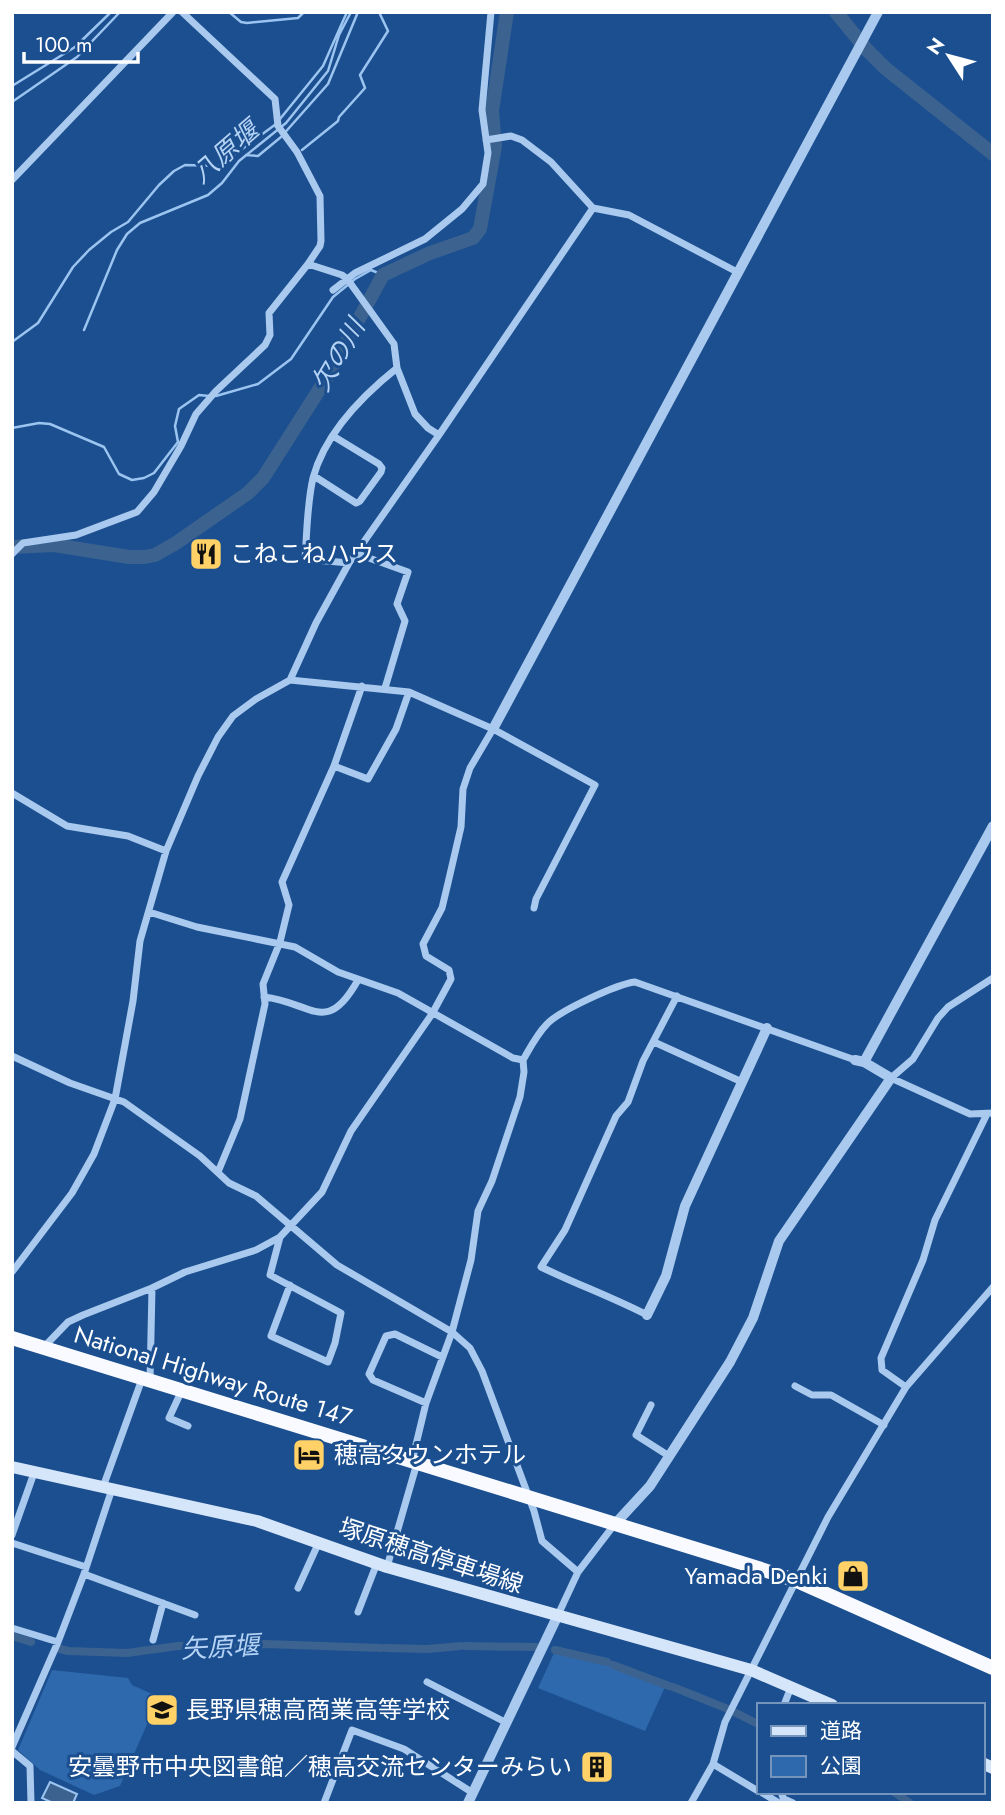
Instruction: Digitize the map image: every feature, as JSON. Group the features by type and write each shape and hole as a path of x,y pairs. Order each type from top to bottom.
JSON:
{"highway":[{"name":"National Highway Route 147","path":"12,1338 797,1581 993,1668"}],"main road":[{"name":"塚原穂高停車場線","path":"12,1467 257,1521 382,1565 557,1617 751,1670 827,1703"}],"street":[{"path":"12,180 173,12"},
{"path":"12,554 23,543 76,535 136,512 154,492 196,414 216,391 265,345 270,335 269,313 320,246 321,204 312,179 276,122 275,99 183,12"},
{"path":"332,290 425,239 462,209 483,184 488,140 482,110 491,12"},
{"path":"43,1348 68,1322 185,1272 256,1250 280,1237 322,1192 351,1131 432,1014 451,974 426,956 423,944 442,908 461,827 463,789 470,768 878,12"},
{"path":"488,140 515,137 530,145 566,176 593,208 629,215 739,273"},
{"path":"290,680 316,623 355,553 439,435 593,208"},
{"path":"308,264 338,273 349,282 394,344 397,368 415,414 439,435"},
{"path":"349,563 305,559 314,476 323,452 349,414 397,368"},
{"path":"314,476 356,503 381,472 379,464 333,436"},
{"path":"355,553 408,572 397,604 405,621 385,688"},
{"path":"12,1272 82,1176 94,1154 115,1099 141,941 166,851 198,776 226,726 233,716 256,699 290,680 409,692 493,729 595,785 536,899 534,908"},
{"path":"218,1172 240,1119 265,1004 263,984 280,942 289,905 282,882 334,766 362,686"},
{"path":"334,766 368,779 396,729 409,692"},
{"path":"12,793 67,826 128,836 166,851"},
{"path":"859,1061 993,826"},
{"path":"149,912 197,927 295,947 338,972 398,993 513,1058 523,1060"},
{"path":"324,1803 352,1730 404,1749 470,1798 578,1572 615,1524 650,1486 730,1362 753,1318 779,1241 891,1078 914,1059 938,1018 948,1007 993,978"},
{"path":"264,997 276,998 321,1013 330,1013 349,996 358,980"},
{"path":"358,1612 382,1565 415,1462 426,1403 452,1332 471,1260 478,1210 492,1181 524,1085 523,1060 547,1024 557,1016 620,985 635,982 677,996 859,1061 970,1114 990,1114 935,1220 923,1260 881,1358 882,1370 906,1387"},
{"path":"677,996 643,1061 628,1102 616,1116 565,1230 541,1267 595,1292 606,1294 647,1315 666,1276 685,1206 767,1028"},
{"path":"654,1042 742,1082"},
{"path":"12,1056 70,1083 115,1099 145,1116 229,1183 256,1196 337,1265 452,1332 470,1348 482,1371 542,1541 578,1572"},
{"path":"280,1237 271,1275 290,1285 341,1313 328,1362 271,1336 290,1285"},
{"path":"691,1803 713,1764 720,1732 828,1517 906,1387 993,1287"},
{"path":"31,1803 30,1766 12,1749 85,1571 107,1488 146,1380 152,1288"},
{"path":"426,1403 373,1380 369,1374 386,1336 394,1334 442,1357"},
{"path":"795,1386 813,1395 831,1395 884,1425"},
{"path":"181,1390 169,1418 188,1426"},
{"path":"651,1405 636,1435 669,1456"},
{"path":"12,1535 34,1473"},
{"path":"298,1588 318,1542"},
{"path":"12,1543 195,1615"},
{"path":"153,1640 163,1603"},
{"path":"12,1629 58,1642"},
{"path":"427,1682 507,1723"},
{"path":"785,1703 791,1687"},
{"path":"713,1764 757,1789"},
{"path":"782,1799 793,1803"}],"green space":[{"path":"554,1653 602,1663 665,1687 645,1731 538,1688"},
{"path":"52,1670 128,1678 132,1685 159,1697 120,1786 94,1795 40,1770 18,1750"}],"shaded area":[{"path":"50,1782 77,1794 73,1803 53,1803 42,1798"}],"waterway":[{"path":"12,86 75,47 111,12"},
{"path":"12,102 77,57 120,12"},
{"path":"229,12 241,22 247,23 298,18 304,12"},
{"path":"280,119 323,66 347,12"},
{"name":"八原堰","path":"84,330 117,250 127,234 140,223 208,195 222,183 239,161 286,123 328,71 339,35 351,12"},
{"path":"246,155 258,156 281,137 328,84 358,12"},
{"path":"302,150 338,121 365,88 360,75 388,31 379,12"},
{"name":"欠の川","path":"12,547 54,545 129,557 155,555 248,493 263,478 326,379 383,275 430,253 473,238 480,229 495,146 492,111 507,12"},
{"path":"836,12 885,68 993,154"},
{"path":"12,342 38,323 73,267 89,250 128,222 174,171 185,165 219,166 229,163 234,155 276,124"},
{"path":"216,396 258,384 291,359 333,297 371,270 383,275"},
{"path":"12,428 39,423 50,424 104,447 119,474 132,480 154,473 178,442 175,426 179,409 199,395 209,396"},
{"name":"矢原堰","path":"12,1636 31,1642"},
{"name":"矢原堰","path":"60,1649 127,1653 178,1646 265,1644 381,1648"},
{"name":"矢原堰","path":"386,1648 428,1649 460,1646"},
{"name":"矢原堰","path":"465,1646 536,1647"},
{"name":"矢原堰","path":"555,1650 607,1662"},
{"name":"矢原堰","path":"613,1665 669,1686"},
{"name":"矢原堰","path":"673,1687 728,1709"},
{"name":"矢原堰","path":"734,1712 757,1724"},
{"name":"矢原堰","path":"897,1794 910,1803"}],"place":[{"name":"こねこねハウス","path":"206,554"},
{"name":"穂高タウンホテル","path":"309,1455"},
{"name":"Yamada Denki","path":"853,1576"},
{"name":"長野県穂高商業高等学校","path":"162,1710"},
{"name":"安曇野市中央図書館／穂高交流センターみらい","path":"597,1767"}]}
